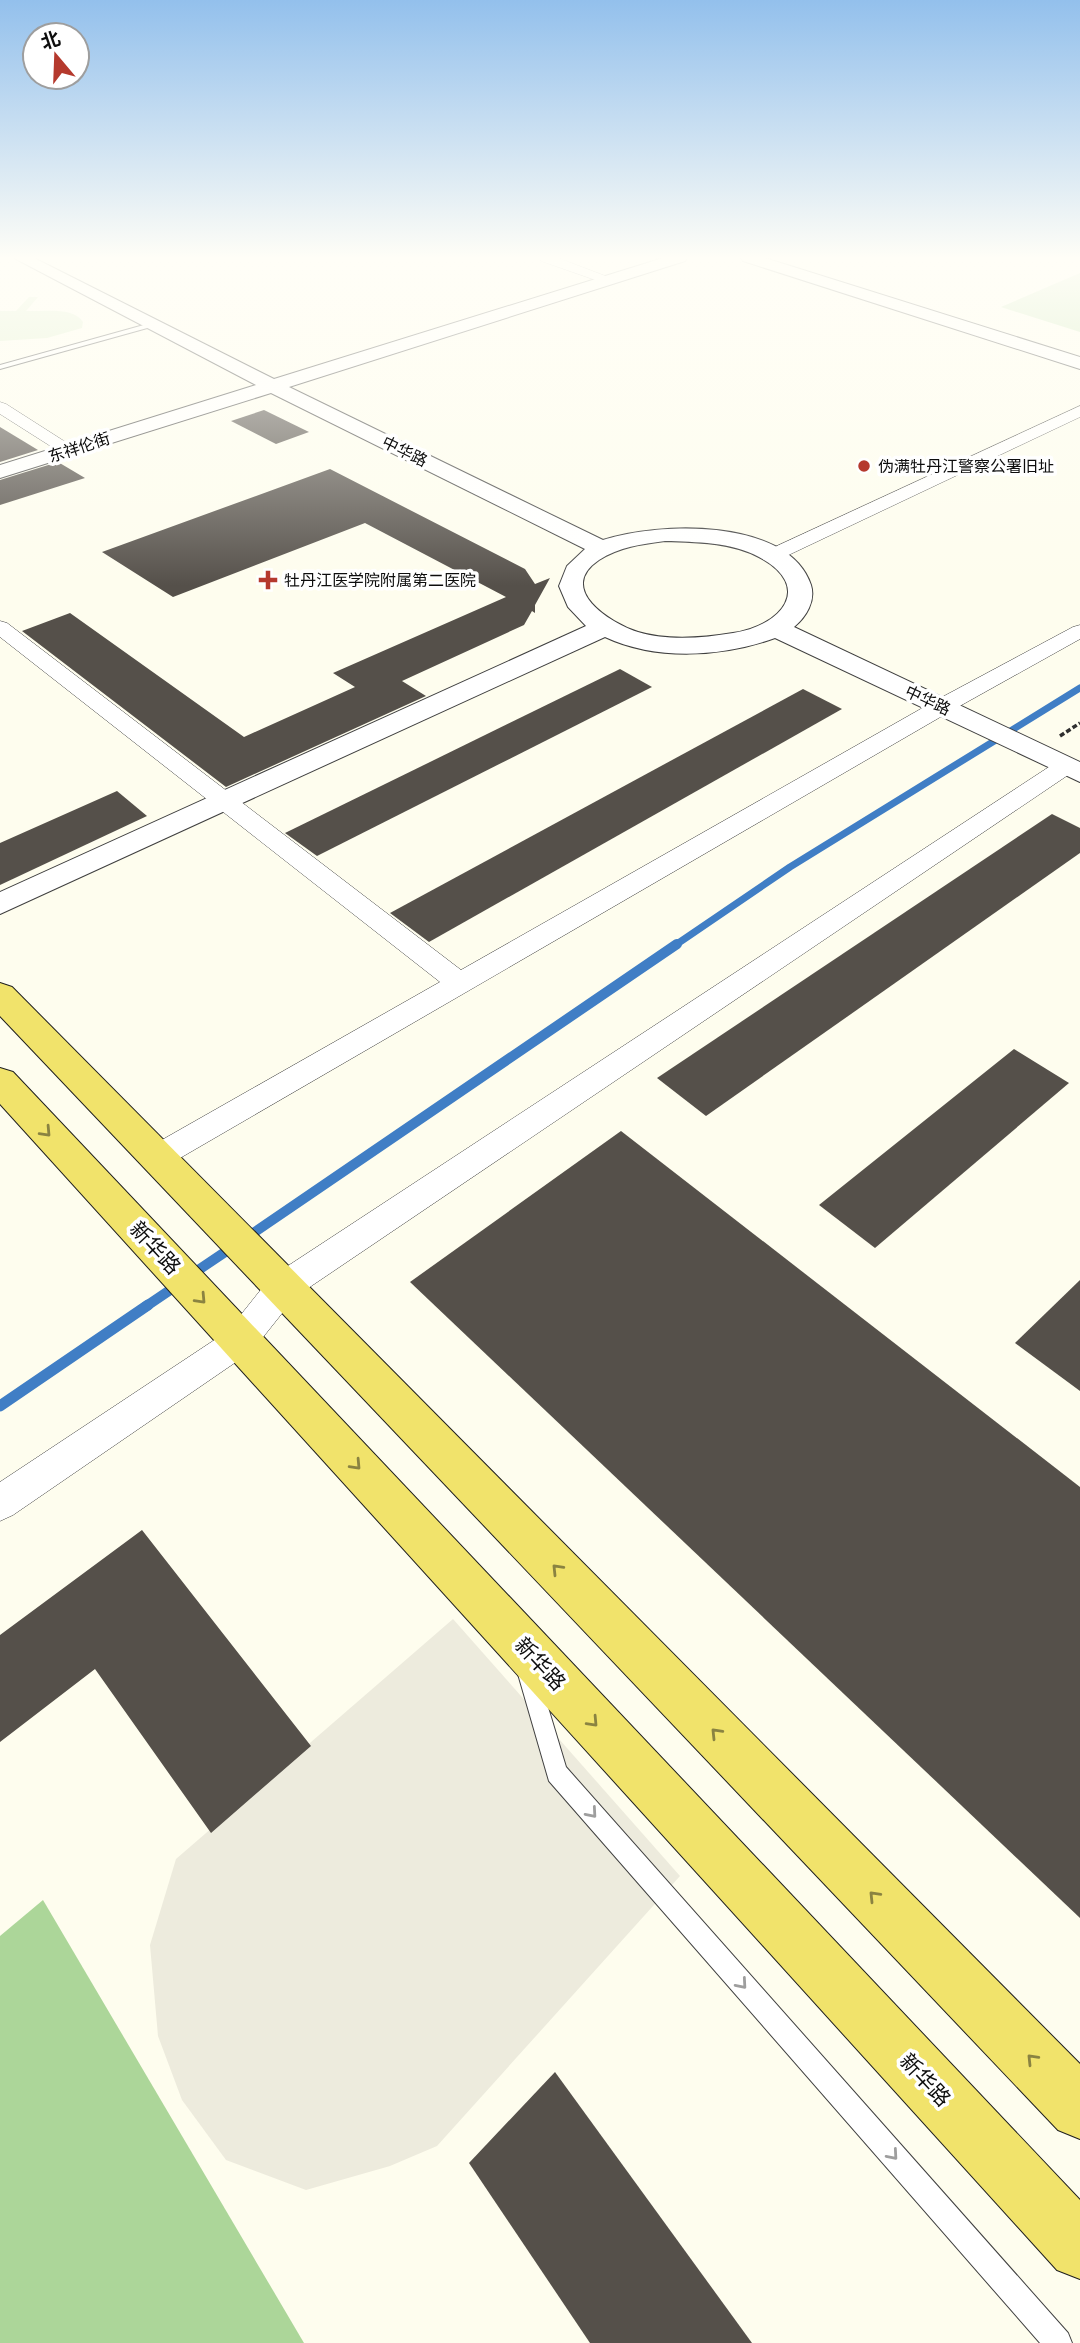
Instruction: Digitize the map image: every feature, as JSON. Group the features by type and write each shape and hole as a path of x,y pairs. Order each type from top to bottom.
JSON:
{"main road":[{"path":"0,995 1080,2108"},
{"name":"新华路","path":"0,1082 1080,2247"}],"street":[{"name":"中华路","path":"235,367 602,548"},
{"name":"东祥伦街","path":"0,472 331,367"},
{"path":"0,407 69,450"},
{"path":"771,556 1080,411"},
{"path":"701,535 735,541 771,556 788,567 799,582 801,598 793,614 775,628 746,639 711,645 685,645 636,638 605,627 583,612 571,595 571,577 582,562 602,548 643,537 701,535"},
{"path":"0,627 459,983"},
{"path":"0,904 605,627"},
{"name":"中华路","path":"775,628 1073,769"},
{"path":"157,1157 941,707 1080,631"},
{"path":"0,1503 240,1341 283,1287 1073,769"}],"lane":[{"path":"518,1641 557,1773 1058,2343"}],"path":[{"path":"1071,729 1080,734"}],"green space":[{"path":"43,1900 304,2343 0,2343 0,1936"}],"shaded area":[{"path":"453,1619 680,1876 437,2146 390,2166 306,2190 226,2160 182,2100 158,2036 150,1945 176,1859"}],"building":[{"path":"264,410 309,432 276,444 231,421"},
{"path":"0,427 38,450 0,462"},
{"path":"58,462 85,478 0,505 0,480"},
{"path":"330,469 525,569 535,584 550,578 535,605 535,613 532,611 524,625 402,681 426,696 226,787 22,631 70,613 244,737 355,687 333,673 506,597 365,523 173,597 102,552"},
{"path":"620,669 652,687 317,856 285,833"},
{"path":"803,689 842,709 429,942 390,913"},
{"path":"117,791 147,816 0,885 0,843"},
{"path":"1052,814 1080,828 1080,853 706,1116 657,1078"},
{"path":"1014,1049 1069,1083 875,1248 819,1205"},
{"path":"621,1131 1080,1487 1080,1918 410,1282"},
{"path":"1080,1280 1080,1391 1015,1343"},
{"path":"142,1530 311,1746 211,1833 95,1669 0,1742 0,1635"},
{"path":"555,2072 752,2343 590,2343 469,2163"}],"waterway":[{"path":"674,946 790,867 1080,688"},
{"path":"246,1238 677,944"},
{"path":"191,1275 234,1246"},
{"path":"145,1307 179,1284"},
{"path":"0,1406 148,1305"}],"place":[{"name":"伪满牡丹江警察公署旧址","path":"864,466"},
{"name":"牡丹江医学院附属第二医院","path":"268,580"}]}
